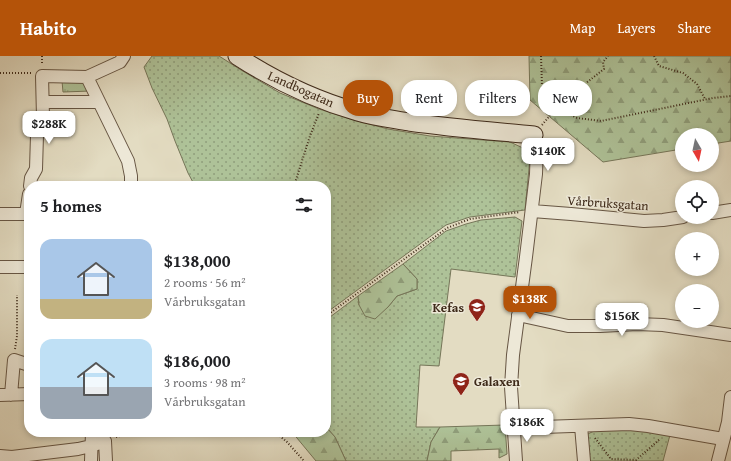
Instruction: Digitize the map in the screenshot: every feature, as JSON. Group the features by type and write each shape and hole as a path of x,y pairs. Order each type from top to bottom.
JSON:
{"street":[{"path":"31,181 36,169 37,135 43,117 42,76 87,77 120,62 124,56"},
{"name":"Landbogatan","path":"237,56 284,84 324,101 359,112 430,125 534,135"},
{"path":"87,77 128,161 131,181"},
{"path":"43,102 99,102"},
{"path":"516,461 511,387 513,355 532,211 538,146 534,135"},
{"path":"719,212 731,210"},
{"name":"Vårbruksgatan","path":"532,211 644,221 675,218"},
{"path":"0,214 24,214"},
{"path":"0,267 24,267"},
{"path":"518,315 568,326 637,324 731,334"},
{"path":"24,364 14,360 6,395 24,394"},
{"path":"718,461 728,422 731,397"},
{"path":"514,428 629,424 723,439"},
{"path":"583,426 584,461"},
{"path":"91,461 92,437"},
{"path":"0,456 12,457 91,446 105,441 106,461"}],"path":[{"path":"541,56 542,80"},
{"path":"590,80 604,69 603,62 608,56"},
{"path":"654,56 659,66 683,73 697,84 705,100"},
{"path":"0,73 35,73"},
{"path":"573,116 601,122 731,96"},
{"path":"296,181 310,136 324,101"},
{"path":"534,135 550,116"},
{"path":"331,312 447,228 470,219 532,211"},
{"path":"14,360 17,295"},
{"path":"583,426 611,459 636,460 672,430"},
{"path":"105,441 115,437"},
{"path":"281,437 304,461"}],"green space":[{"path":"152,56 219,56 280,93 319,109 350,119 388,129 430,136 510,142 523,148 530,158 525,210 470,217 446,225 331,309 331,181 192,181 144,67"},
{"path":"529,56 731,56 731,141 719,143 719,128 675,128 675,150 603,162 549,116 592,116 592,80 538,80 538,107 530,100"},
{"path":"84,80 91,91 63,92 62,81"},
{"path":"515,217 522,221 515,277 451,269 439,366 420,365 416,427 440,427 431,442 427,461 346,461 335,437 331,433 331,316 358,296 359,305 388,307 397,296 417,289 417,279 403,264 446,231 481,220"},
{"path":"403,264 417,279 417,289 397,296 375,319 365,316 359,305 358,296"},
{"path":"505,425 507,454 499,458 499,449 451,451 451,461 427,461 431,442 440,427"},
{"path":"642,429 670,435 663,461 587,461 586,435 594,431"},
{"path":"331,433 335,437 346,461 316,461 296,437 331,437"}],"place":[{"name":"Kefas","path":"477,322"},
{"name":"Galaxen","path":"461,396"}]}
